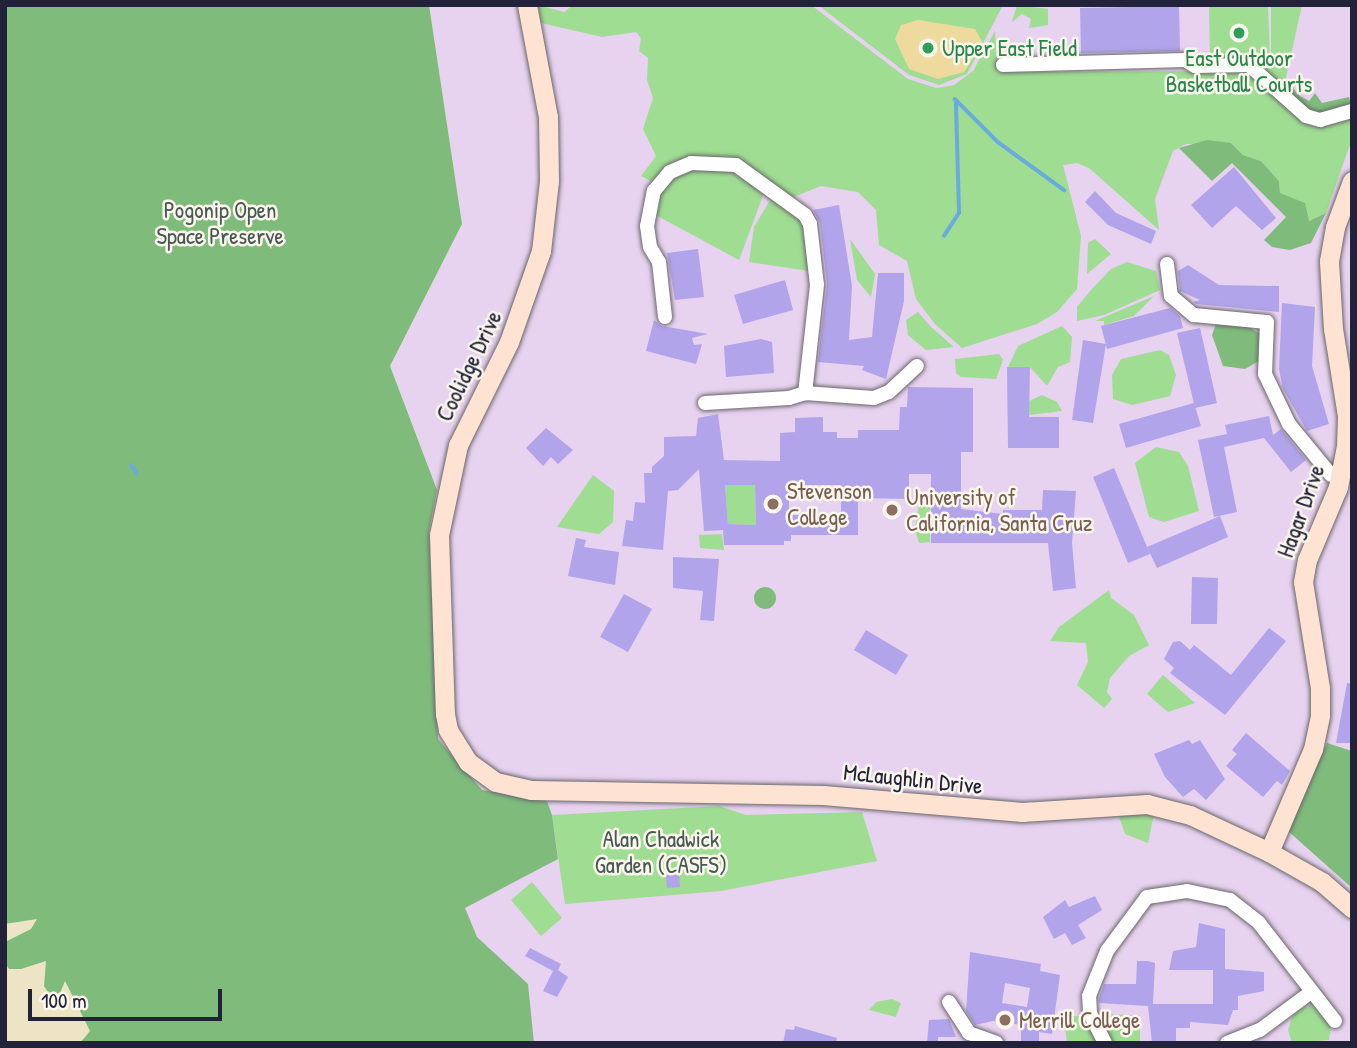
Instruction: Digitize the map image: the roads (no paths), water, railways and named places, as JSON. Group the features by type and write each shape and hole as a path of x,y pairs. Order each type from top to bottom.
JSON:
{"street":[{"name":"Coolidge Drive","path":"457,747 449,730 443,695 438,553 444,497 458,444 509,342 532,283 547,217 548,117 527,5"},
{"path":"1003,65 1185,60 1195,66 1249,65 1306,116 1320,120 1352,111"},
{"path":"665,317 659,262 650,247 647,226 654,191 670,172 691,163 727,161 745,169 810,224 817,285 805,393"},
{"name":"Hagar Drive","path":"1269,852 1313,749 1321,715 1303,582 1307,560 1338,487 1346,446 1347,416 1333,329 1329,261 1335,227 1352,181"},
{"path":"1167,264 1171,296 1194,315 1267,322 1265,374 1289,424 1331,475"},
{"path":"705,402 789,398 805,393 883,396 917,366"},
{"name":"McLaughlin Drive","path":"457,747 482,774 512,788 823,795 1010,811 1147,804 1191,815 1269,852 1322,882 1352,908"},
{"path":"1105,1043 1090,1013 1089,996 1107,951 1147,897 1201,890 1230,900 1259,923 1335,1021"},
{"path":"1227,1043 1260,1030 1311,992"},
{"path":"949,1002 969,1033 996,1043"}],"waterway":[{"path":"955,99 998,142 1064,190"},
{"path":"944,236 959,213 956,104"},
{"path":"131,465 137,473"}],"place":[{"name":"East Outdoor Basketball Courts","path":"1239,33"},
{"name":"Upper East Field","path":"928,48"},
{"name":"Stevenson College","path":"773,504"},
{"name":"University of California, Santa Cruz","path":"892,510"},
{"name":"Merrill College","path":"1005,1020"}],"park label":[{"name":"Pogonip Open Space Preserve","path":"220,223"},
{"name":"Alan Chadwick Garden (CASFS)","path":"661,852"}]}
